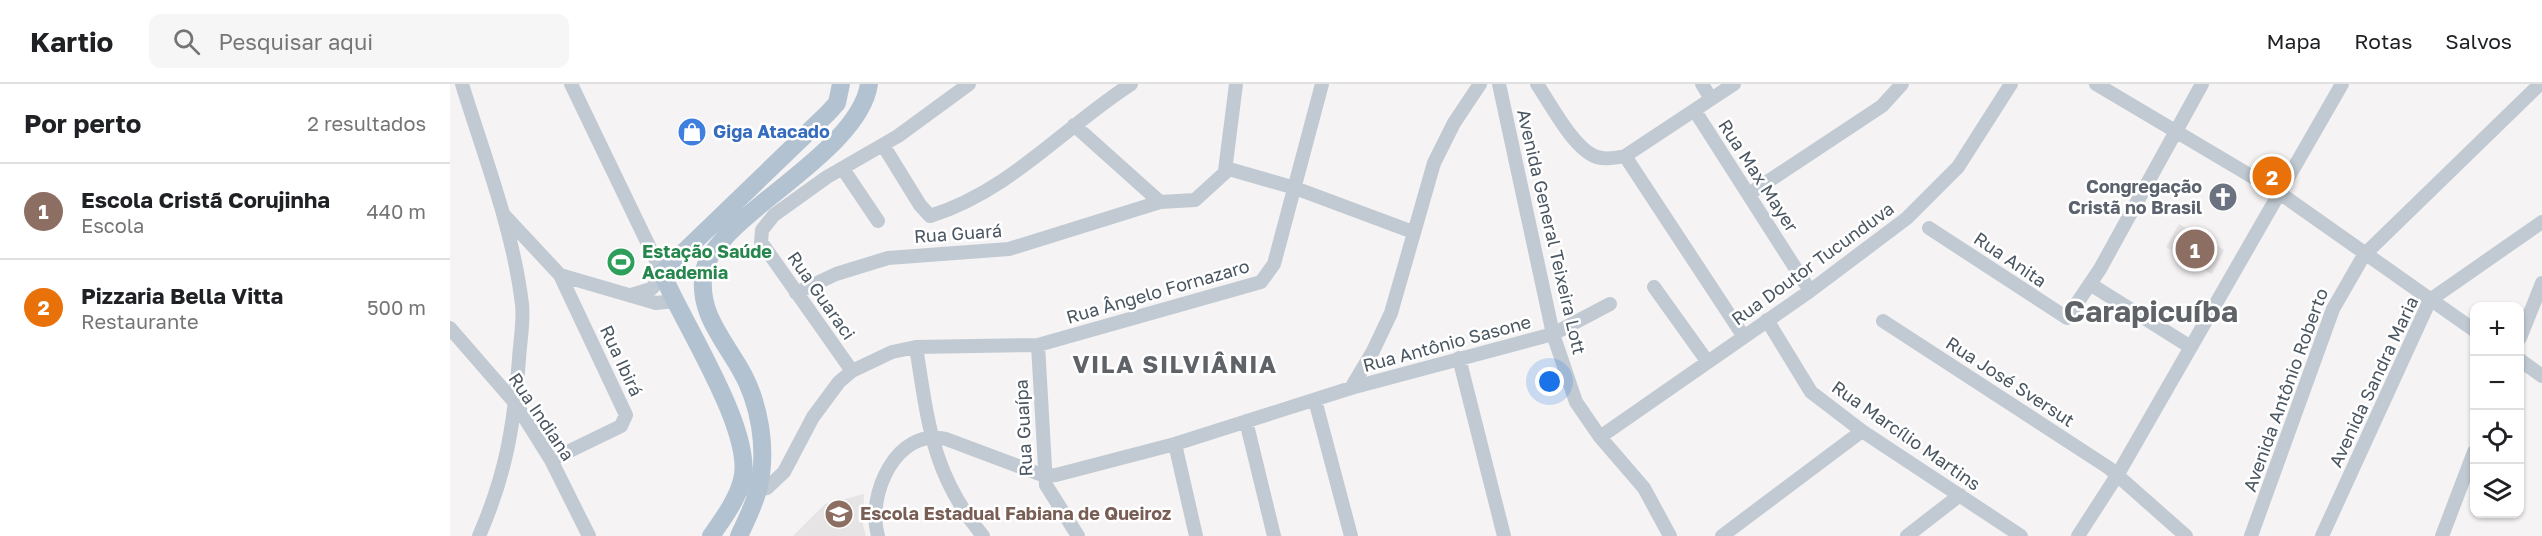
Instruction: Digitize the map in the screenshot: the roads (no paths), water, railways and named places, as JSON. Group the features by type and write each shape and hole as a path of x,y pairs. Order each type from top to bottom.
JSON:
{"main road":[{"path":"711,536 743,479 744,459 741,444 727,407 663,275 676,258 828,113 837,103 841,84"},
{"path":"739,536 758,492 762,469 762,436 756,408 740,368 711,324 706,309 704,283 708,260 736,225 813,160 857,117 867,96 869,84"},
{"path":"676,258 690,262 704,283"},
{"path":"675,302 691,296 704,283"}],"street":[{"path":"462,84 502,213 522,308 516,404 509,450 496,495 479,536"},
{"path":"571,84 663,275 651,289 632,295"},
{"path":"813,160 827,177 883,145 969,84"},
{"path":"883,145 920,205 930,216 975,199 999,185 1074,125 1131,84"},
{"path":"1236,84 1228,170 1295,188 1413,232"},
{"name":"Rua Ângelo Fornazaro","path":"758,492 776,482 784,472 827,396 852,371 892,352 916,347 1038,345 1261,282 1274,264 1322,84"},
{"path":"1351,388 1373,351 1391,313 1413,232 1439,152 1480,84"},
{"name":"Avenida General Teixeira Lott","path":"1499,84 1553,334 1576,402 1600,437 1644,488 1670,536"},
{"path":"1537,84 1578,144 1596,157 1611,159 1625,156 1734,84"},
{"path":"1702,84 1711,99"},
{"path":"1749,194 1882,106 1902,84"},
{"name":"Rua Doutor Tucunduva","path":"1600,437 1885,236 1943,184 1970,152 2011,84"},
{"path":"2096,84 2278,192 2364,255 2470,327"},
{"path":"2189,346 2090,284 2202,84"},
{"path":"2078,536 2118,474 2189,346 2342,84"},
{"name":"Avenida Antônio Roberto","path":"2251,536 2333,309 2364,255 2540,84"},
{"name":"Rua Max Mayer","path":"1695,111 1810,291"},
{"path":"1074,125 1160,202"},
{"path":"1625,156 1744,337"},
{"path":"843,169 878,222"},
{"name":"Rua Guará","path":"796,293 836,274 888,258 1009,249 1160,202 1195,200 1228,170"},
{"name":"Rua Guaraci","path":"827,177 766,222 761,242 852,371"},
{"path":"502,213 560,275 656,303 675,302"},
{"name":"Avenida Sandra Maria","path":"2322,536 2430,300 2542,222"},
{"name":"Rua Anita","path":"1929,228 2067,318 2090,284"},
{"name":"Rua Ibirá","path":"551,460 621,426 626,416 560,275"},
{"path":"2524,328 2542,283"},
{"path":"1654,287 1707,362"},
{"name":"Rua Antônio Sasone","path":"1045,476 1103,464 1175,444 1351,388 1553,334 1610,304"},
{"name":"Rua Marcílio Martins","path":"1767,321 1811,392 1862,431 2021,536"},
{"name":"Rua José Sversut","path":"1883,321 2118,474 2187,536"},
{"name":"Rua Indiana","path":"450,328 516,404 551,460 589,536"},
{"name":"Rua Guaípa","path":"1038,345 1045,476 1049,494 1078,536"},
{"path":"916,347 930,436 946,483 962,512 983,536"},
{"path":"1459,358 1504,536"},
{"path":"2524,363 2542,376"},
{"path":"1315,400 1351,536"},
{"path":"1246,421 1274,536"},
{"path":"1722,536 1862,431"},
{"path":"878,536 874,516 880,484 898,457 920,439 930,436 946,439 1045,476"},
{"path":"1175,444 1196,536"},
{"path":"2442,536 2470,464"},
{"path":"737,493 758,492"},
{"path":"1907,536 1960,495"}],"place":[{"name":"Giga Atacado","path":"692,132"},
{"name":"Pizzaria Bella Vitta","path":"2272,176"},
{"name":"Congregação Cristã no Brasil","path":"2223,197"},
{"name":"Escola Cristã Corujinha","path":"2195,249"},
{"name":"Estação Saúde Academia","path":"621,262"},
{"name":"Escola Estadual Fabiana de Queiroz","path":"839,514"}],"district":[{"name":"Carapicuíba","path":"2151,312"},
{"name":"VILA SILVIÂNIA","path":"1175,365"}]}
